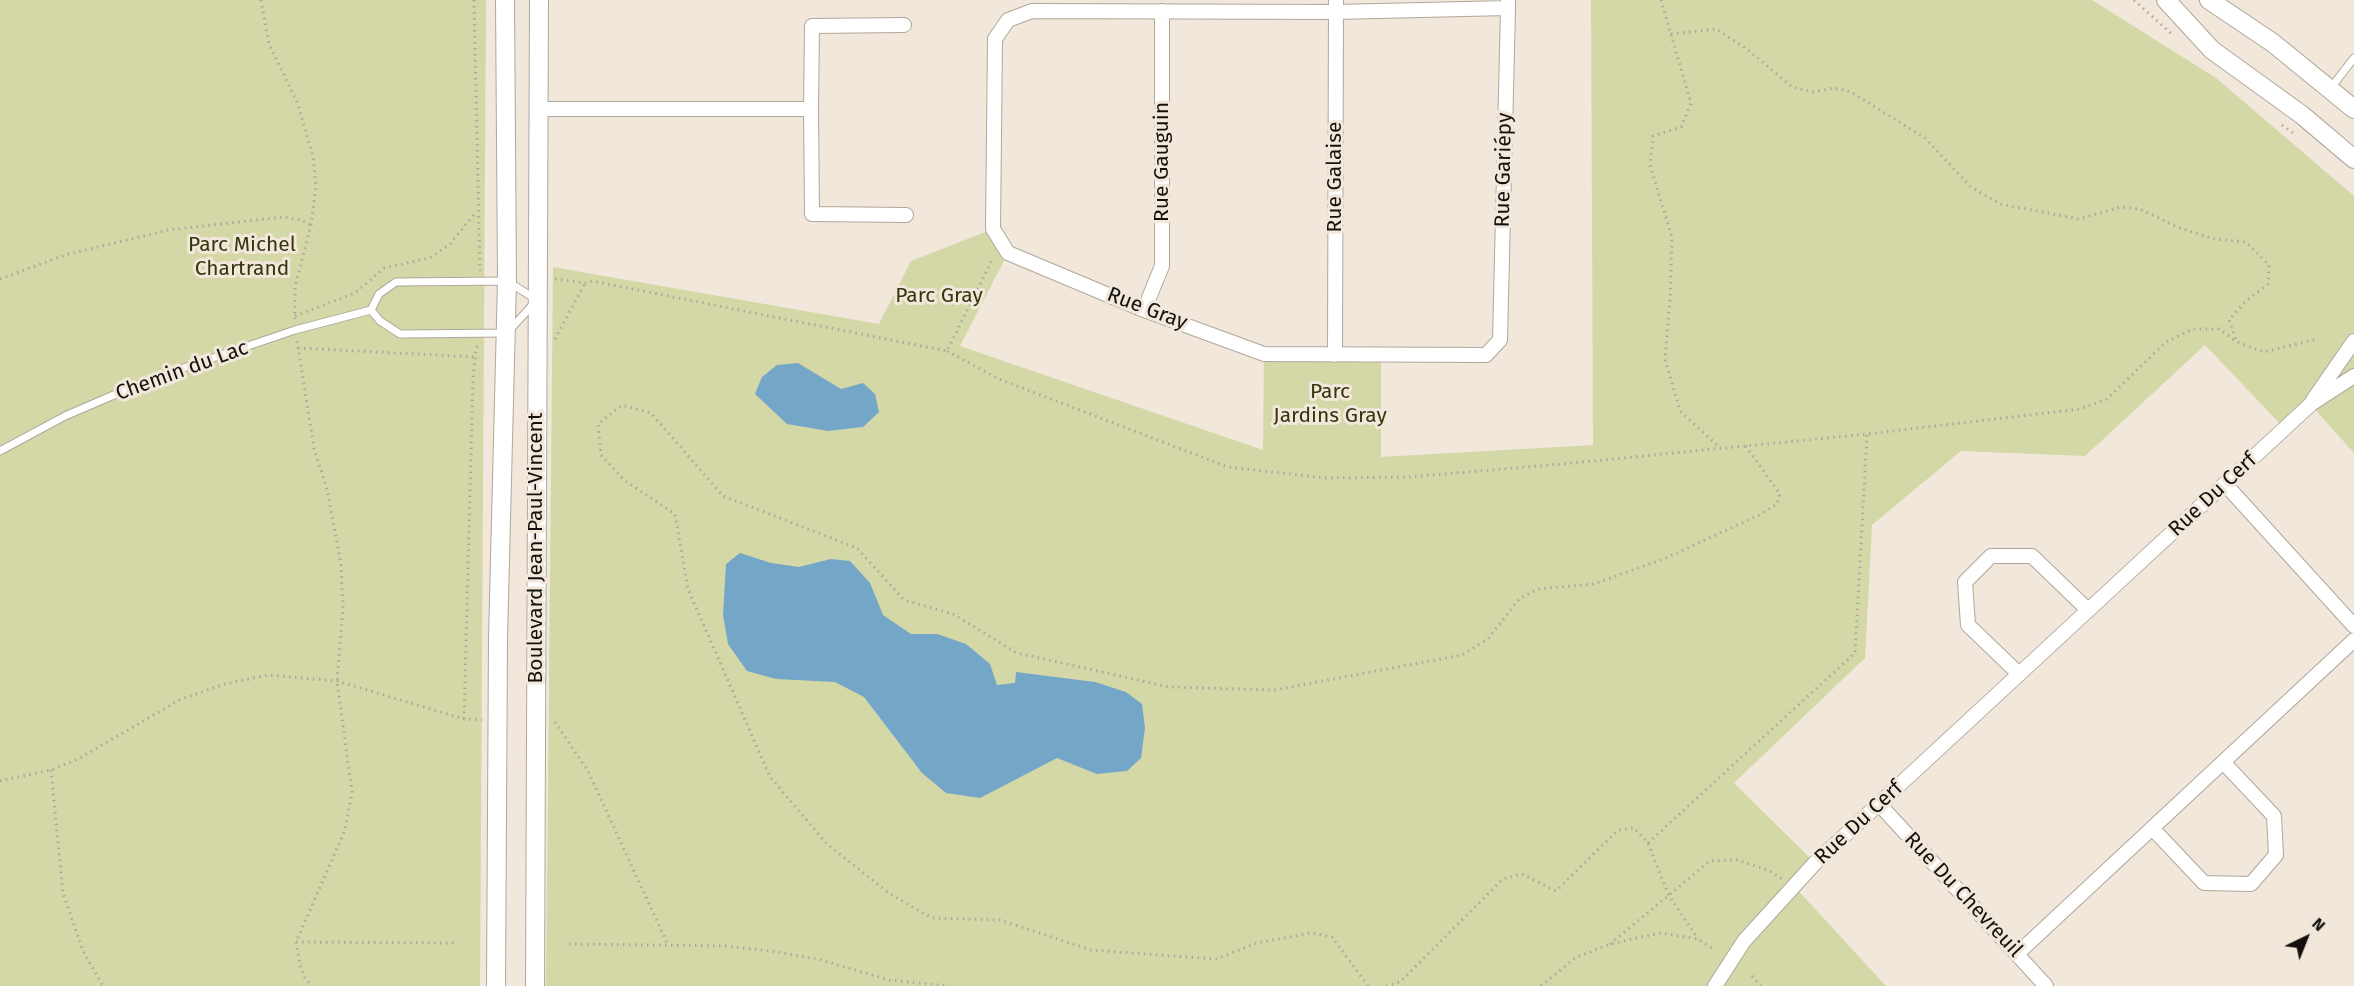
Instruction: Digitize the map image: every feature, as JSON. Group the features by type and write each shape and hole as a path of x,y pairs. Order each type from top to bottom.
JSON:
{"street":[{"name":"Boulevard Jean-Paul-Vincent","path":"496,986 498,639 507,333 505,0"},
{"name":"Boulevard Jean-Paul-Vincent","path":"535,986 538,0"},
{"path":"2166,0 2212,50 2302,115 2354,159"},
{"path":"2209,0 2273,44 2354,109"},
{"path":"1000,243 993,229 995,39 1008,20 1032,11 1162,11 1508,4"},
{"name":"Rue Gariépy","path":"1500,340 1508,4"},
{"name":"Rue Galaise","path":"1335,355 1336,6"},
{"name":"Rue Gauguin","path":"1144,310 1162,266 1162,11"},
{"path":"904,25 812,26 812,214 906,214"},
{"path":"506,110 811,109"},
{"name":"Rue Gray","path":"1000,243 1008,253 1144,310 1264,354 1485,355 1500,340"},
{"name":"Rue Du Cerf","path":"2311,404 2354,341"},
{"name":"Rue Du Cerf","path":"1715,986 1744,941 1793,886 2311,404 2354,376"},
{"path":"2225,484 2354,626"},
{"path":"2019,674 1968,625 1965,582 1991,556 2032,556 2088,610"},
{"path":"2017,954 2354,640"},
{"path":"2152,828 2204,884 2251,884 2276,855 2274,816 2223,762"},
{"name":"Rue Du Chevreuil","path":"1879,804 2046,986"}],"lane":[{"path":"2330,89 2354,58"},
{"path":"507,281 537,300 507,333 400,334 380,321 371,310 379,294 396,282 507,281"},
{"name":"Chemin du Lac","path":"0,450 65,416 151,379 295,330 371,310"}],"path":[{"path":"261,0 269,44 298,104 313,157 316,186 311,225 295,287 295,330 314,448 327,489 340,564 343,609 337,681 352,792 345,830 296,942 304,977 312,986"},
{"path":"474,0 478,268 487,282"},
{"path":"1661,0 1691,103 1681,127 1653,136 1650,165 1672,237 1665,358 1680,411 1720,448"},
{"path":"1671,34 1716,29 1747,49 1792,87 1813,92 1834,88 1851,92 1925,138 1971,187 2000,204 2079,219 2121,207 2140,209 2177,227 2214,239 2246,242 2269,264 2268,284 2245,302 2229,320 2237,342"},
{"path":"0,279 65,255 168,230 283,218 301,220 311,225"},
{"path":"947,351 1000,243"},
{"path":"550,278 585,284 592,281 615,285 947,351 999,379 1228,466 1325,478 1409,477 1868,434 2080,410 2107,399 2166,342 2193,329 2219,329 2237,342 2264,352 2317,339"},
{"path":"553,344 585,284"},
{"path":"0,781 51,770 78,759 181,699 225,684 268,675 337,681 464,719 475,357 476,348 488,333"},
{"path":"298,348 475,357"},
{"path":"1368,986 1332,937 1312,933 1257,943 1216,959 1091,950 1000,920 932,918 891,894 827,844 770,777 688,588 675,514 624,480 601,455 598,424 622,405 651,413 723,496 857,548 904,600 953,614 1017,652 1169,687 1274,690 1462,655 1488,639 1520,598 1538,589 1594,584 1666,558 1759,514 1777,504 1780,494 1745,445"},
{"path":"1648,843 1854,653 1868,434"},
{"path":"553,720 588,771 668,945"},
{"path":"51,770 63,893 83,951 103,986"},
{"path":"1386,986 1400,982 1503,879 1522,874 1556,891 1618,830 1634,828 1648,843 1668,894 1698,939 1712,948"},
{"path":"1610,944 1710,861 1737,860 1768,870 1793,886"},
{"path":"1541,986 1575,958 1610,944 1660,933 1698,939"},
{"path":"296,942 455,943"},
{"path":"568,944 726,946 821,960 889,980 949,986"},
{"path":"1752,976 1761,986"}],"green space":[{"name":"Parc Michel Chartrand","path":"0,0 486,0 480,986 0,986"},
{"path":"1591,0 2092,0 2216,78 2354,196 2354,453 2311,405 2285,429 2205,345 2085,456 1961,451 1872,525 1865,658 1734,783 1815,863 1794,886 1886,986 546,986 553,267 879,324 911,261 993,229 1008,253 960,346 1263,450 1264,354 1381,356 1381,457 1593,445"}],"water":[{"path":"798,363 841,389 863,383 875,394 879,412 863,427 828,431 787,424 755,394 762,377 777,365"},
{"path":"740,553 771,563 799,567 831,559 850,561 870,583 883,615 911,634 937,634 966,644 990,664 997,685 1015,683 1016,672 1095,682 1126,692 1142,704 1145,728 1141,758 1127,771 1097,774 1057,758 980,798 946,793 922,773 864,697 835,682 776,679 747,671 728,644 723,615 726,564"}],"park label":[{"name":"Parc Gray","path":"939,296"},
{"name":"Parc Jardins Gray","path":"1330,404"}]}
